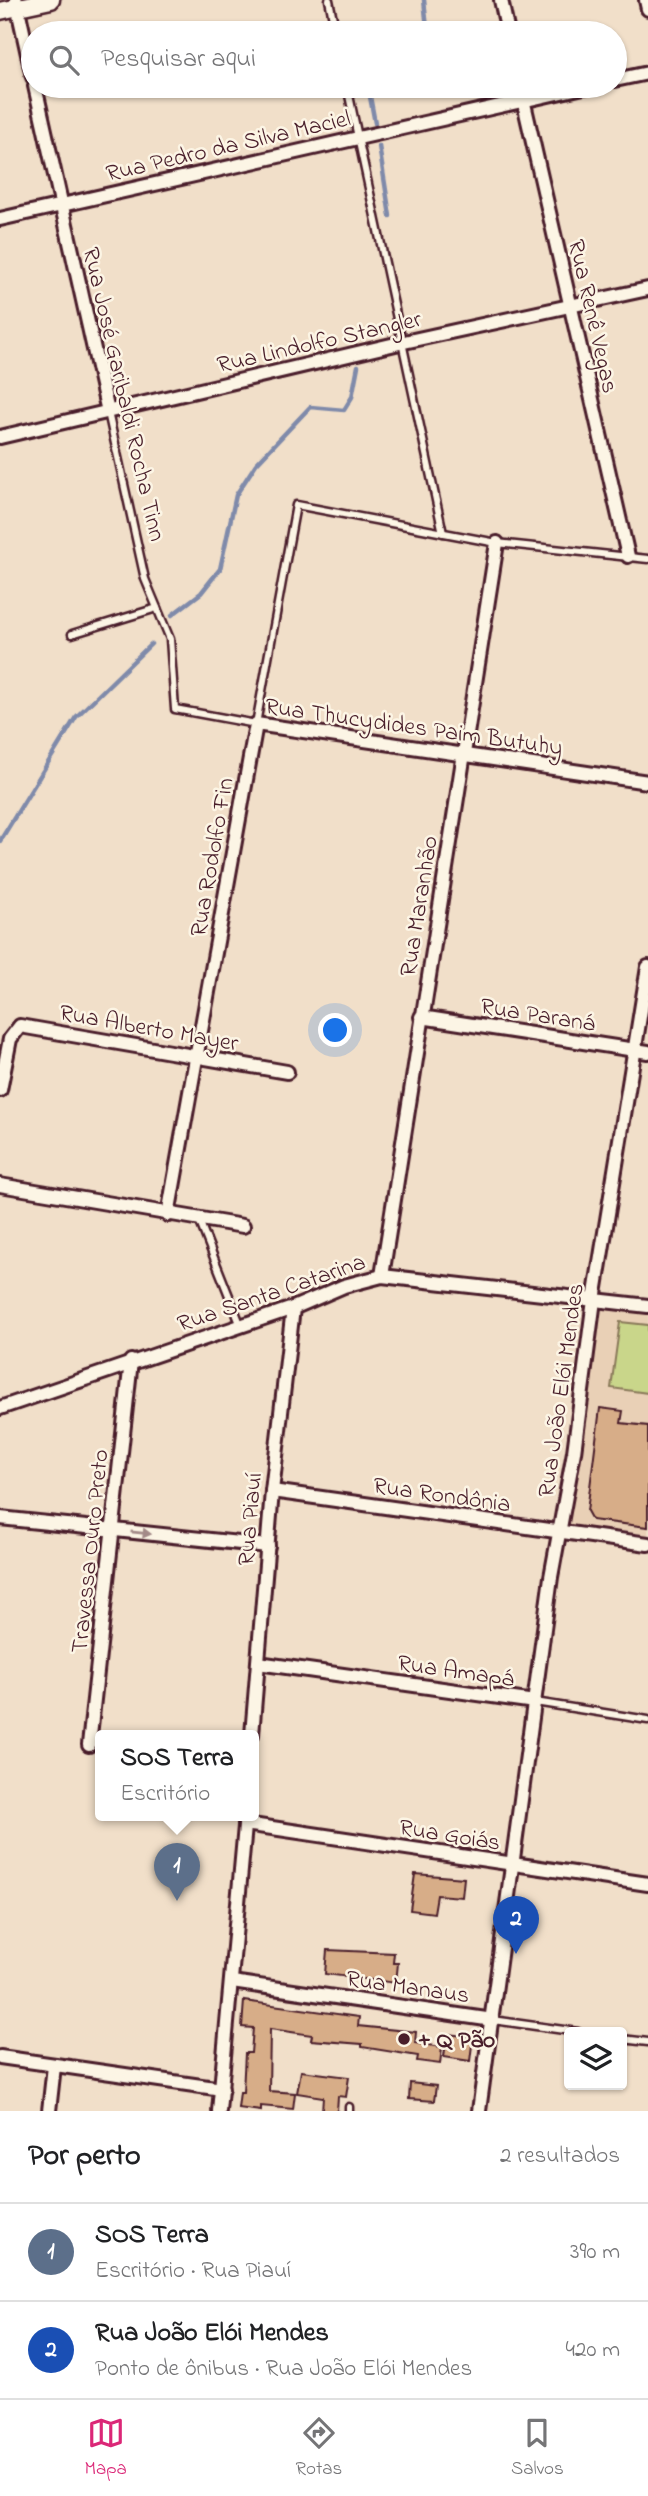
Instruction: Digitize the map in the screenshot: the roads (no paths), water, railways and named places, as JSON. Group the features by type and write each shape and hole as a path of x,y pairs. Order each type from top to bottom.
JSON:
{"street":[{"path":"0,11 17,4 51,0"},
{"path":"501,0 505,21"},
{"path":"646,0 648,9"},
{"path":"17,4 21,22"},
{"path":"627,77 648,73"},
{"name":"Rua José Garibaldi Rocha Tinn","path":"38,98 108,412"},
{"name":"Rua Pedro da Silva Maciel","path":"0,219 533,98"},
{"name":"Rua Renê Vegas","path":"524,100 628,556"},
{"name":"Rua Lindolfo Stangler","path":"0,437 404,342 648,289"},
{"name":"Rua Maranhão","path":"382,1276 497,543"},
{"name":"Rua Thucydides Paim Butuhy","path":"256,724 648,782"},
{"name":"Rua Rodolfo Fin","path":"168,1215 256,724"},
{"name":"Rua João Elói Mendes","path":"479,2111 493,2020 511,1865 559,1531 574,1452 594,1300 642,1051 648,967"},
{"name":"Rua Paraná","path":"421,1017 642,1051"},
{"name":"Rua Alberto Mayer","path":"0,1090 10,1039 20,1026 287,1072"},
{"path":"0,1185 243,1226"},
{"name":"Rua Santa Catarina","path":"0,1408 293,1308 344,1286 382,1276 648,1306"},
{"name":"Rua Piauí","path":"252,1730 272,1491 293,1308"},
{"name":"Travessa Ouro Preto","path":"89,1745 131,1362"},
{"name":"Rua Rondônia","path":"272,1491 648,1544"},
{"path":"0,1518 268,1546"},
{"name":"Rua Amapá","path":"258,1663 536,1702"},
{"path":"219,2111 246,1821"},
{"name":"Rua Goiás","path":"252,1821 511,1865 648,1884"},
{"name":"Rua Manaus","path":"232,1982 493,2020"},
{"path":"0,2057 222,2089"},
{"path":"50,2111 54,2066"}],"lane":[{"path":"329,0 333,21"},
{"path":"350,98 443,533 497,543 648,559"},
{"name":"Rua José Garibaldi Rocha Tinn","path":"108,412 145,579 170,639 174,709"},
{"name":"Rua Rodolfo Fin","path":"256,724 296,505 443,533"},
{"path":"72,634 157,608"},
{"name":"Rua Thucydides Paim Butuhy","path":"174,709 256,724"},
{"path":"199,1220 241,1326"},
{"name":"Rua Amapá","path":"536,1702 648,1720"},
{"name":"Rua Manaus","path":"493,2020 564,2030"},
{"path":"627,2040 648,2042"}],"waterway":[{"path":"424,0 426,21"},
{"path":"370,98 375,123"},
{"path":"379,146 390,216"},
{"path":"172,615 201,593 220,569 236,495 256,464 310,407 344,410 352,397 358,366"},
{"path":"0,841 76,717 151,644"}],"place":[{"name":"SOS Terra","path":"177,1901"},
{"name":"Rua João Elói Mendes","path":"516,1954"},
{"name":"+ Q Pão","path":"404,2039"}]}
